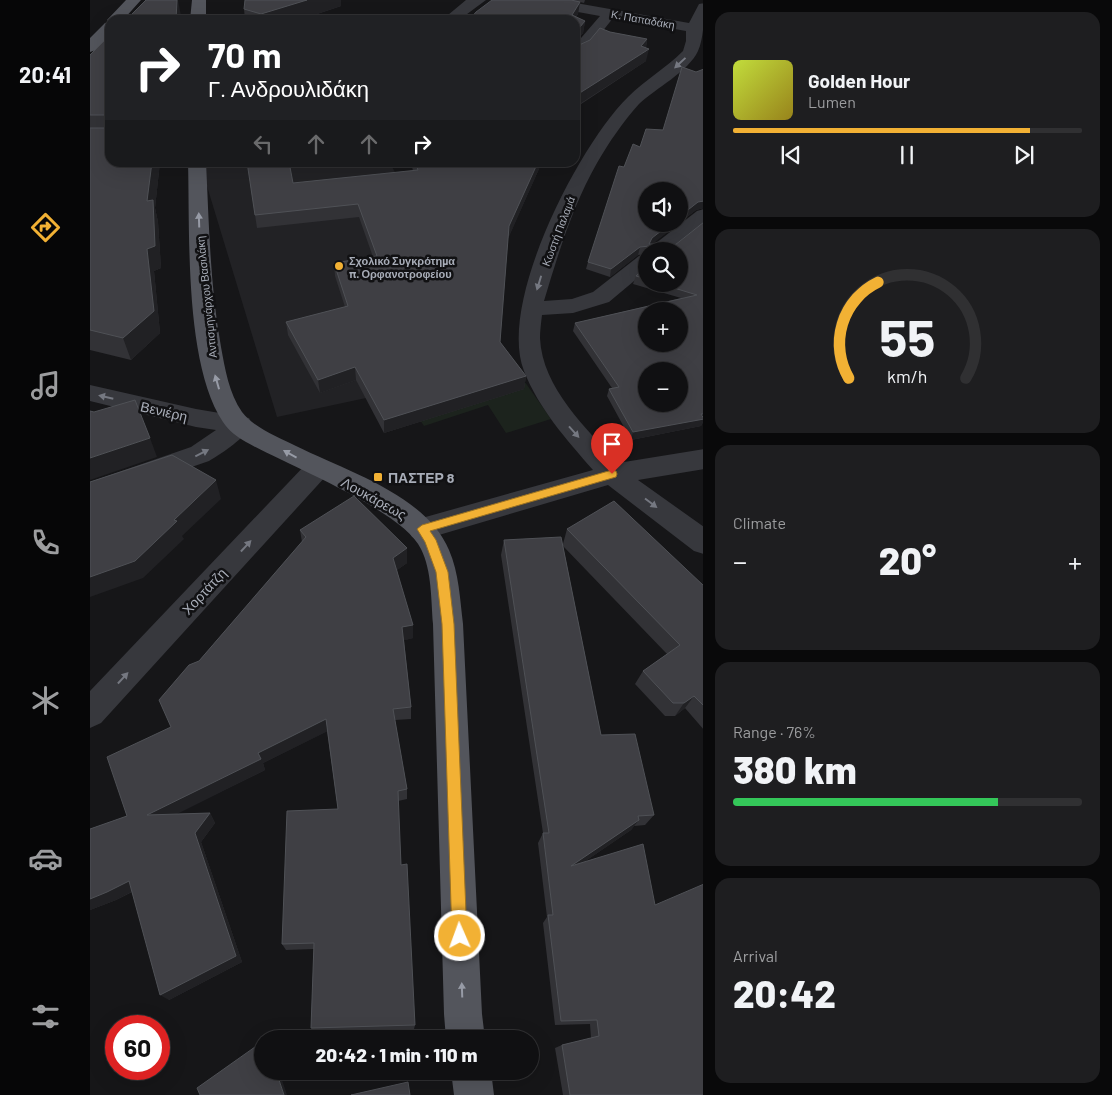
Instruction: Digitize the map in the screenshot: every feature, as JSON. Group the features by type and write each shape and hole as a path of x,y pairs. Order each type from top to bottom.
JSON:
{"main road":[{"path":"120,15 134,0"},
{"path":"198,15 199,0"},
{"path":"90,47 105,31"},
{"name":"Αντισμηνάρχου Βασιλάκη","path":"198,167 205,307 214,370 224,402 240,424"},
{"name":"Λουκάρεως","path":"240,424 317,469 365,491 401,511 422,529 430,540 442,572 448,624 465,1030"},
{"path":"472,1080 474,1095"}],"street":[{"path":"456,15 469,4 479,0"},
{"name":"Κ. Παπαδάκη","path":"534,0 608,7 699,19"},
{"path":"580,49 608,7"},
{"name":"Κωστή Παλαμά","path":"699,19 690,52 681,62 634,100 611,127 587,164 551,242 531,309 529,340 535,370 561,417 612,474 703,543"},
{"path":"669,242 703,215"},
{"path":"531,309 573,306 601,297 638,267"},
{"name":"Βενιέρη","path":"90,393 196,418 240,424"},
{"path":"90,492 200,454 211,448 240,424"},
{"path":"422,529 612,474 703,459"},
{"name":"Χορτάτζη","path":"90,713 317,469"}],"shaded area":[{"name":"Σχολικό Συγκρότημα π. Ορφανοτροφείου","path":"201,167 392,167 502,369 277,417"},
{"path":"520,375 551,419 506,433 488,405 424,426 410,405"}],"building":[{"path":"146,0 177,0 176,15 131,15"},
{"path":"245,0 307,0 261,14 244,9"},
{"path":"492,0 571,0 580,2 572,15 473,15"},
{"path":"580,19 585,21 580,27"},
{"path":"600,28 610,32 647,39 641,46 649,49 580,93 580,45 590,40"},
{"path":"105,40 105,115 90,115 90,55"},
{"path":"682,67 696,72 703,69 703,201 698,202 688,210 688,182 638,182 638,232 660,232 650,242 638,242 638,249 611,269 588,262 619,166 624,167 633,144 640,147 646,129 663,130"},
{"path":"90,128 105,128 105,167 151,167 147,201 153,200 155,246 147,249 154,311 123,338 90,330"},
{"path":"248,167 290,167 293,183 418,170 417,167 536,167 509,226 500,342 526,376 384,420 355,367 318,380 286,322 348,306 334,263 377,256 358,204 255,215"},
{"path":"703,223 703,414 701,414 703,419 633,432 609,389 619,387 575,323 638,309 638,352 688,352 688,302 666,302 697,295 687,292 688,242 679,242"},
{"path":"135,400 150,438 90,458 90,411 94,412"},
{"path":"172,455 216,480 135,561 90,577 90,482"},
{"path":"354,496 407,548 393,558 413,625 402,627 411,707 393,709 407,789 398,791 401,865 407,864 415,1025 311,1028 314,943 282,944 287,811 338,809 326,719 258,753 261,759 147,815 210,813 195,833 236,956 160,995 129,881 90,899 90,829 127,816 107,757 171,727 159,700 189,665 199,661 306,537 300,530"},
{"path":"614,501 703,585 703,705 694,696 684,703 673,703 643,671 680,645 567,529"},
{"path":"561,537 601,735 635,734 654,815 638,816 639,820 571,866 643,844 655,905 703,884 703,1095 570,1095 562,1045 599,1036 597,1020 561,1021 548,915 553,915 543,833 549,833 504,540"},
{"path":"254,1048 254,1080 279,1080 284,1095 200,1095 197,1088"},
{"path":"408,1082 410,1095 351,1095"}],"place":[{"name":"Σχολικό Συγκρότημα π. Ορφανοτροφείου","path":"339,266"},
{"name":"ΠΑΣΤΕΡ 8","path":"378,477"}],"route":[{"path":"460,936 448,624 442,572 437,555 422,529 612,474"}]}
